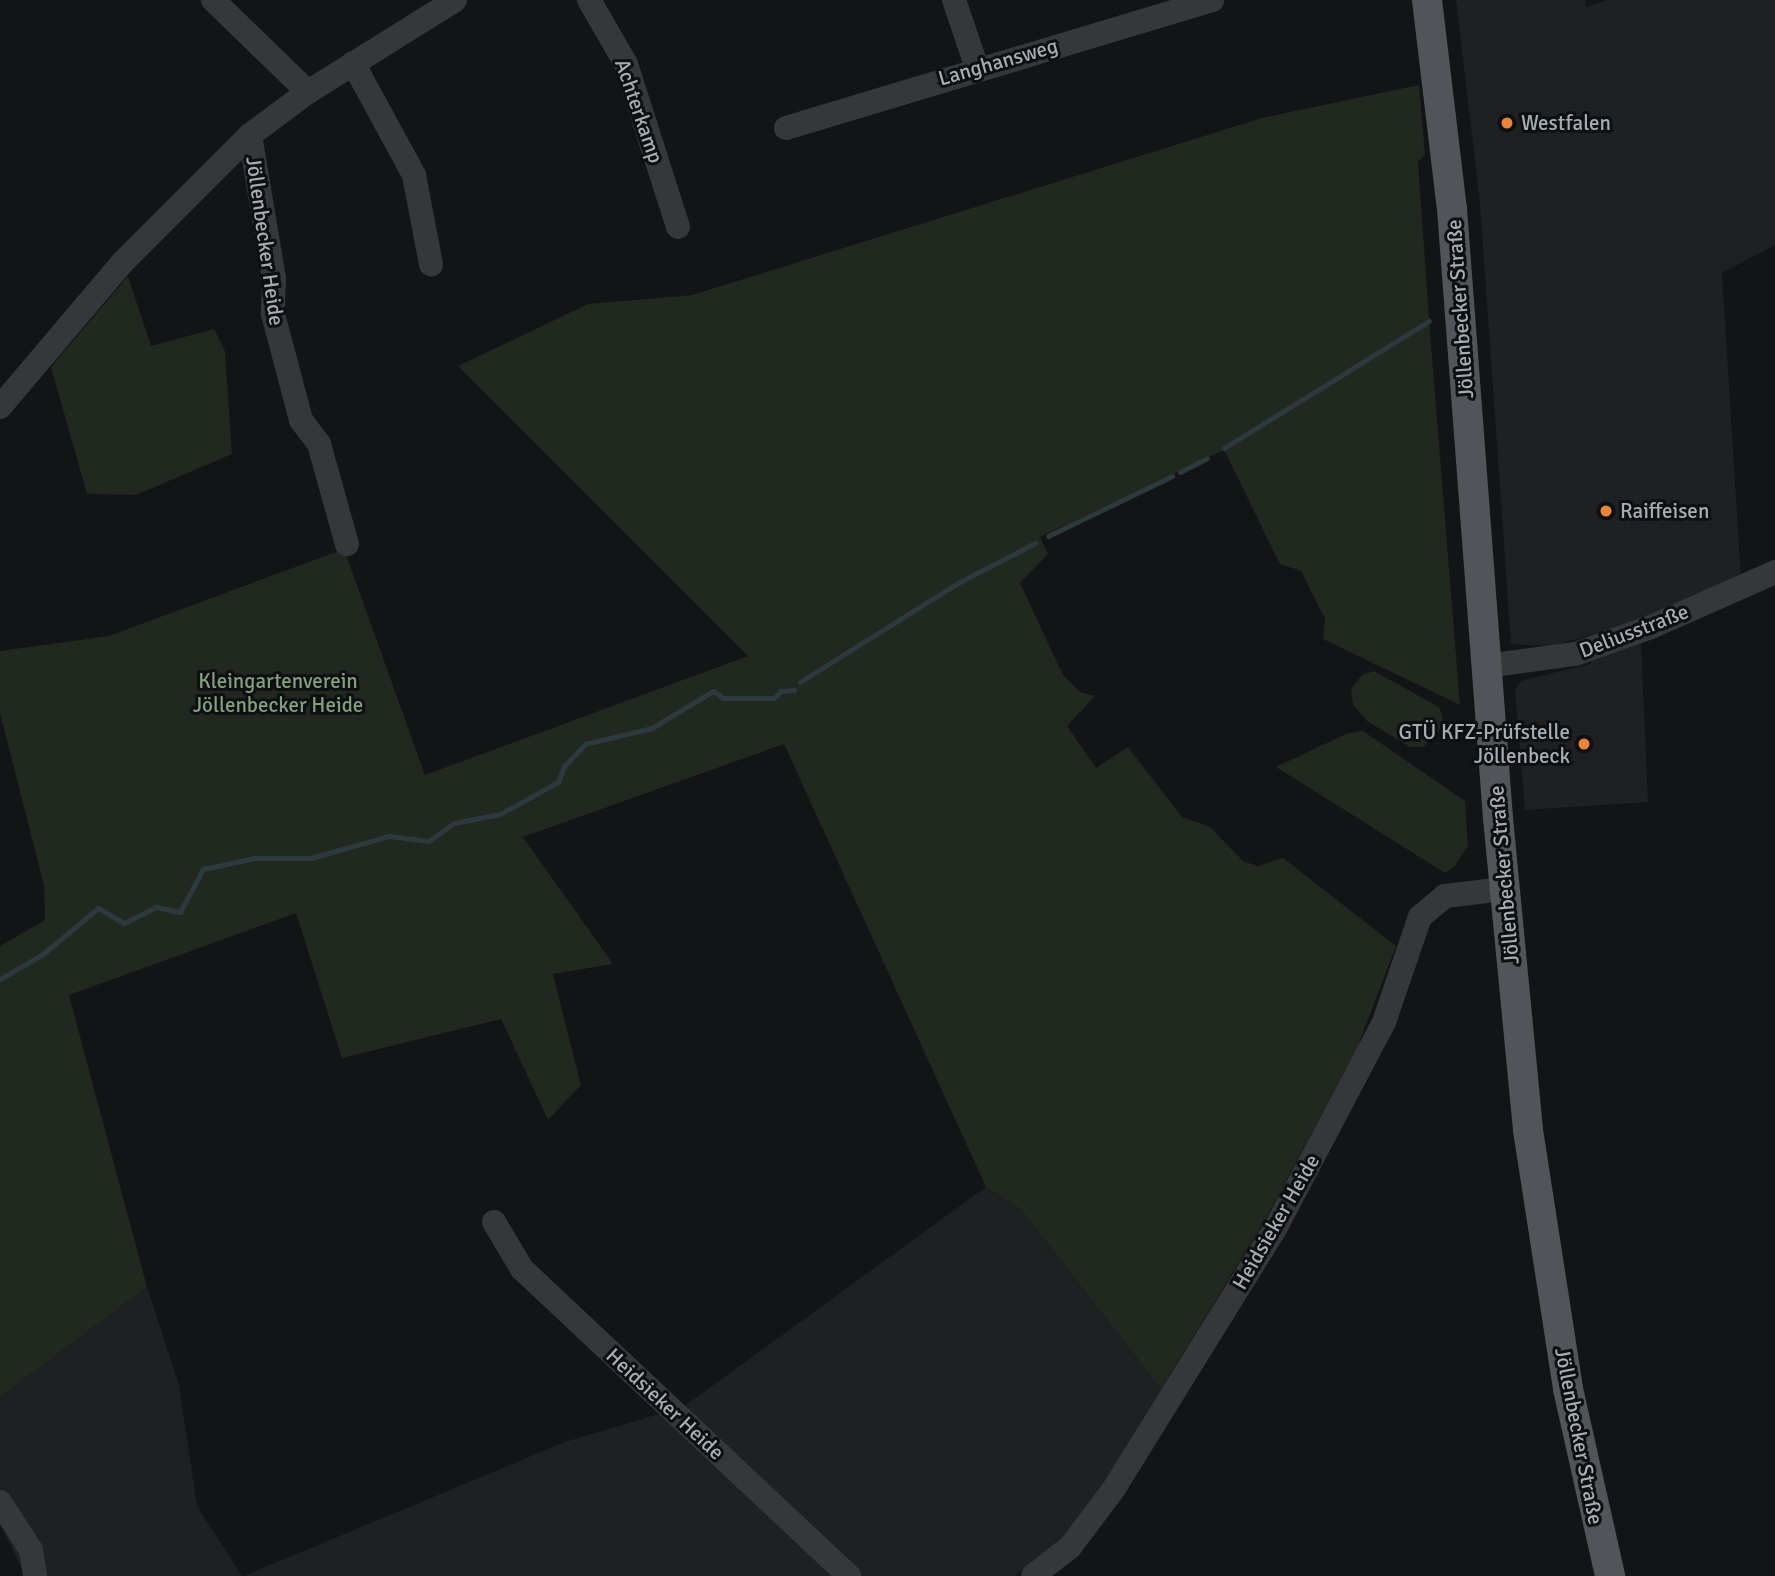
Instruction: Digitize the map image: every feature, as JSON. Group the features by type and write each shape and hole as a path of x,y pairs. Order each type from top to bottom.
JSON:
{"main road":[{"name":"Jöllenbecker Straße","path":"1427,0 1451,199 1504,889 1542,1231 1568,1389 1610,1576"}],"street":[{"path":"213,0 308,92"},
{"name":"Jöllenbecker Heide","path":"2,402 123,262 250,135 308,92 455,0"},
{"name":"Achterkamp","path":"589,0 626,64 678,227"},
{"path":"954,0 976,68"},
{"name":"Langhansweg","path":"786,128 976,68 1212,0"},
{"path":"353,63 414,175 431,264"},
{"name":"Jöllenbecker Heide","path":"250,135 274,278 273,314 301,420 319,444 347,544"},
{"name":"Deliusstraße","path":"1486,666 1574,654 1651,627 1775,572"},
{"name":"Heidsieker Heide","path":"1033,1576 1070,1547 1113,1490 1276,1227 1384,1022 1420,917 1445,896 1504,889"},
{"name":"Heidsieker Heide","path":"494,1222 522,1269 849,1576"},
{"path":"0,1502 31,1550 35,1576"}],"shaded area":[{"path":"1456,0 1585,0 1586,7 1607,0 1775,0 1775,245 1722,273 1741,578 1639,622 1550,646 1511,644 1480,203"},
{"path":"1641,642 1648,802 1525,810 1515,690 1521,681 1590,664 1593,659"},
{"path":"986,1187 1021,1209 1161,1389 1106,1479 1060,1540 1014,1576 244,1576 565,1442 683,1407"},
{"path":"147,1287 179,1385 197,1506 242,1576 25,1576 0,1523 0,1397"}],"green space":[{"name":"Kleingartenverein Jöllenbecker Heide","path":"1419,85 1425,154 1418,162 1460,705 1323,639 1325,619 1301,571 1280,564 1224,450 1040,537 1048,554 1020,583 1063,675 1080,692 1095,696 1067,726 1096,768 1128,747 1182,817 1210,827 1243,861 1258,866 1283,858 1396,946 1358,1046 1267,1217 1161,1389 1021,1209 986,1187 784,744 523,837 613,964 553,974 581,1085 548,1120 501,1019 342,1058 296,913 69,995 147,1287 0,1397 0,946 45,920 44,886 0,713 0,651 109,636 344,549 425,775 748,656 458,366 588,304 692,295 1262,118"},
{"path":"128,276 151,346 214,329 225,351 232,454 136,495 87,494 51,367"},
{"path":"1374,671 1439,707 1443,718 1439,731 1423,747 1410,747 1367,721 1353,705 1351,689 1362,675"},
{"path":"1363,731 1465,801 1468,846 1454,867 1445,873 1276,767 1348,733"}],"waterway":[{"path":"1224,448 1429,321"},
{"path":"1180,472 1207,458"},
{"path":"1048,536 1172,476"},
{"path":"800,682 956,584 1035,543"},
{"path":"0,979 43,954 98,908 124,923 156,907 180,912 203,869 255,858 311,858 389,836 429,841 454,823 500,814 558,782 564,766 585,744 652,728 713,691 723,698 774,698 781,691 794,690"}],"place":[{"name":"Westfalen","path":"1507,123"},
{"name":"Raiffeisen","path":"1606,511"},
{"name":"GTÜ KFZ-Prüfstelle Jöllenbeck","path":"1584,744"}]}
